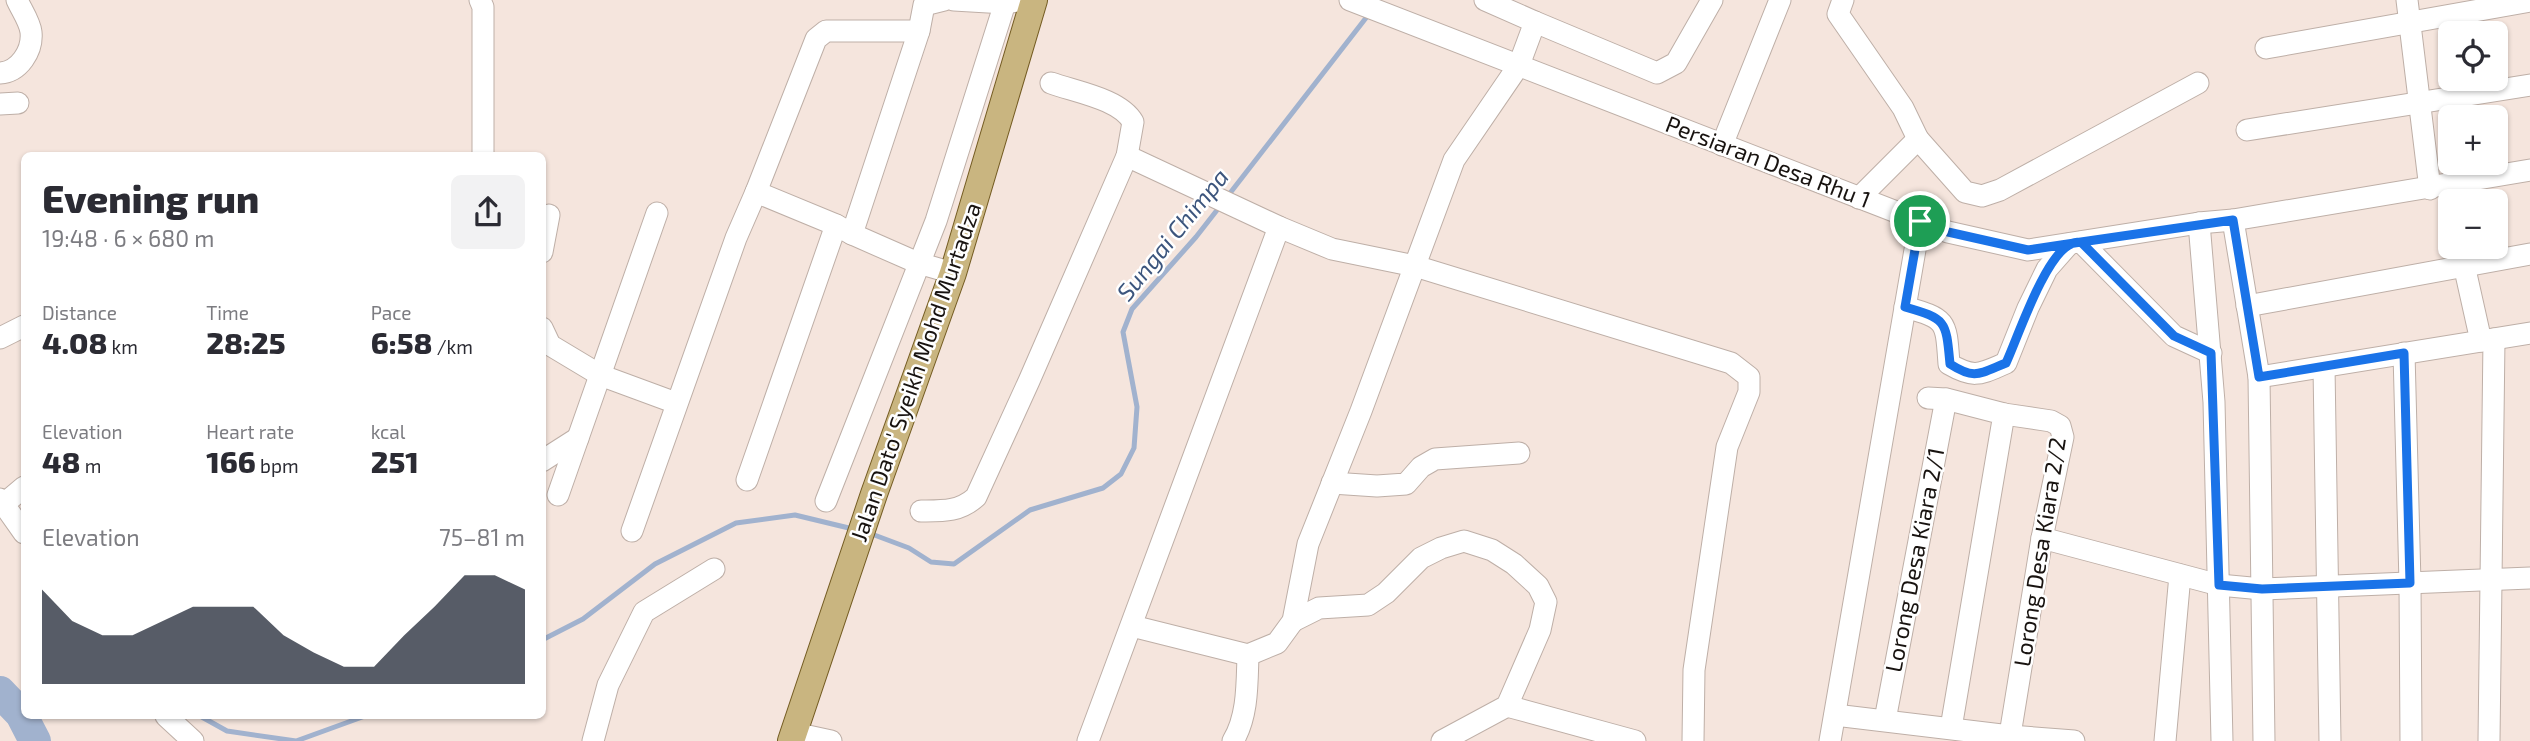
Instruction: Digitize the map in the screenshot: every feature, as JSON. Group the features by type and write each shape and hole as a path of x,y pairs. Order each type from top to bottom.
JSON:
{"main road":[{"name":"Jalan Dato' Syeikh Mohd Murtadza","path":"793,737 953,274 1034,0"},
{"path":"1024,38 1050,0"}],"street":[{"path":"0,73 9,72 25,59 31,32 17,0"},
{"path":"480,0 483,7 483,152"},
{"path":"827,502 936,221 1013,2 954,0"},
{"name":"Persiaran Desa Rhu 1","path":"1350,0 1948,232 2028,250 2199,223 2438,193"},
{"path":"1485,0 1657,74 1676,63 1712,0"},
{"path":"1722,145 1780,0"},
{"path":"1843,0 1838,14 1903,108 1918,139 1965,192 1982,196 2000,190 2198,83"},
{"path":"2407,0 2420,102 2441,189"},
{"path":"2266,47 2530,1"},
{"path":"747,480 919,31 927,2"},
{"path":"1132,626 1248,655 1277,643 1293,621 1308,544 1454,160 1519,65 1535,22"},
{"path":"632,531 736,238 757,192 816,39 826,31 919,31"},
{"path":"922,511 951,511 965,507 976,497 1128,156 1133,122 1128,113 1115,105 1051,83"},
{"path":"2247,130 2530,85"},
{"path":"1859,198 1918,139"},
{"path":"1128,156 1279,228 1332,249 1415,266 1731,363 1748,377 1749,392 1727,447 1694,670 1693,741"},
{"name":"Persiaran Desa Rhu 1","path":"2454,189 2530,170"},
{"path":"757,192 918,263 953,274"},
{"path":"558,495 657,213"},
{"path":"546,231 549,215"},
{"path":"2233,220 2259,377 2264,741"},
{"path":"1830,741 1920,221"},
{"path":"2199,223 2211,353 2222,741"},
{"path":"1088,741 1279,228"},
{"path":"1905,307 1935,316 1947,329 1950,364 1966,374 1982,373 2006,363 2047,269 2075,243 2174,336 2211,353"},
{"path":"2508,254 2530,254"},
{"path":"2247,306 2445,259"},
{"path":"2463,259 2487,340 2491,580 2489,741"},
{"path":"0,338 21,328"},
{"path":"2259,377 2530,333"},
{"path":"546,336 551,345 600,375 676,403"},
{"path":"2404,353 2411,741"},
{"path":"2324,366 2330,741"},
{"name":"Lorong Desa Kiara 2/1","path":"1885,720 1937,399 2004,414"},
{"path":"1951,728 2004,414"},
{"name":"Lorong Desa Kiara 2/2","path":"2004,414 2051,421 2060,426 2063,437 2042,538 2010,738"},
{"path":"546,458 578,438"},
{"path":"1332,483 1377,486 1406,484 1421,467 1435,459 1519,453"},
{"path":"21,490 2,501 21,529"},
{"path":"2042,538 2219,585 2262,589 2530,578"},
{"path":"1293,621 1319,608 1368,606 1386,593 1421,558 1464,541 1492,550 1514,564 1538,586 1546,602 1540,630 1507,706 1441,741"},
{"path":"593,741 608,685 644,612 714,569"},
{"path":"2165,741 2180,575"},
{"path":"1233,741 1238,733 1247,695 1248,655"},
{"path":"1507,706 1604,737 1635,741"},
{"path":"1835,715 1951,728 2010,738 2074,741"},
{"path":"169,719 193,741"},
{"path":"793,737 831,741"}],"waterway":[{"name":"Sungai Chimpa","path":"1227,197 1369,14"},
{"name":"Sungai Chimpa","path":"869,533 909,548 931,562 954,564 1030,510 1103,488 1121,474 1134,448 1137,407 1123,332 1132,309 1221,205"},
{"name":"Sungai Chimpa","path":"546,638 583,619 655,564 736,523 795,515 853,529"},
{"path":"0,692 21,714"},
{"name":"Sungai Chimpa","path":"14,706 21,707"},
{"path":"24,719 35,741"},
{"name":"Sungai Chimpa","path":"205,719 227,731 296,741 357,719"}],"route":[{"path":"1920,221 1905,307 1935,316 1947,329 1950,364 1966,374 1982,373 2006,363 2047,269 2069,244 2081,242 2199,223 2233,220 2259,377 2404,353 2410,583 2262,589 2219,585 2211,353 2174,336 2081,242 2028,250 1948,232 1920,221"}]}
